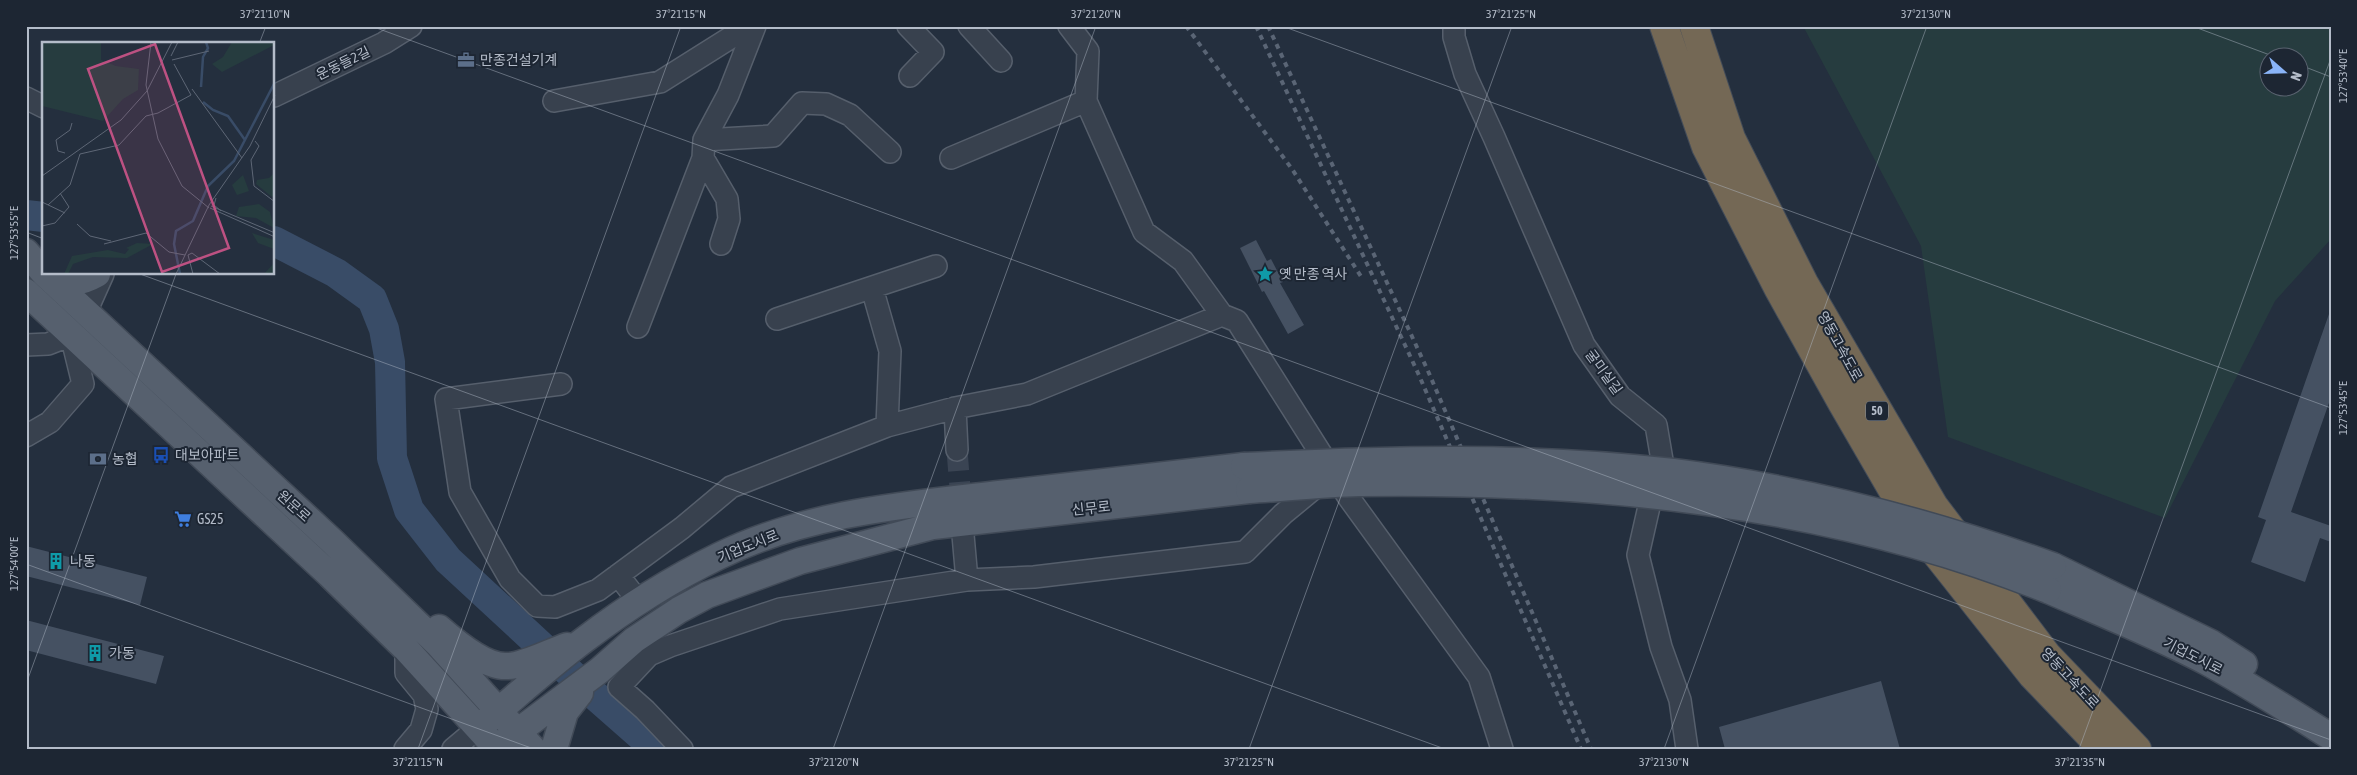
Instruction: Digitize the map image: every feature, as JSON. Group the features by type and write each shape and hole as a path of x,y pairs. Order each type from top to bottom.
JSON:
{"highway":[{"name":"영동고속도로","path":"1664,26 1706,146 1782,296 1911,522 2032,675 2103,749"},
{"name":"영동고속도로","path":"1694,26 1730,138 1804,283 1934,506 2047,655 2137,749"}],"main road":[{"name":"원문로","path":"47,275 439,645 507,704 539,738"},
{"path":"52,275 62,280 81,283 95,275"},
{"name":"원문로","path":"26,292 330,574 406,648 496,749"},
{"path":"71,335 86,312"},
{"name":"신무로","path":"932,514 1246,478 1383,460 1567,463 1673,472 1800,493 1974,538 2050,578"},
{"name":"기업도시로","path":"584,640 674,579 758,539 802,525 866,511 932,514"},
{"path":"496,749 539,738 565,712 600,670 641,648 679,610 707,595 738,582 932,514"},
{"path":"366,574 378,578 455,642 494,666 510,666 584,640"},
{"name":"기업도시로","path":"2050,578 2211,643 2331,715"},
{"name":"기업도시로","path":"2050,578 2128,624 2206,662 2267,696 2331,737"},
{"path":"478,728 584,640"}],"street":[{"name":"운동들2길","path":"275,96 384,43 411,26"},
{"path":"554,101 660,82 749,26"},
{"path":"638,327 704,149 728,94 754,26"},
{"path":"908,26 933,52 910,76"},
{"path":"970,26 1001,62"},
{"path":"1069,26 1088,51 1086,101 1144,232 1183,261 1222,315 1237,321 1349,498 1479,676 1502,749"},
{"name":"굴미실길","path":"1454,26 1454,37 1465,74 1584,345 1620,396 1656,424 1662,460 1653,489 1638,555 1661,647 1680,700 1687,749"},
{"path":"26,98 42,106"},
{"path":"950,158 1086,101"},
{"path":"704,149 773,136 802,103 826,104 850,115 890,152"},
{"path":"704,149 727,199 730,219 721,244"},
{"path":"777,319 936,266"},
{"path":"86,312 103,275"},
{"path":"872,288 890,351 887,426"},
{"path":"561,384 446,399 460,492 510,579 537,606 555,607 598,590 682,528 731,487 887,426 954,408 1027,394 1222,315"},
{"path":"26,345 48,344 71,335 83,384 50,422 26,436"},
{"path":"954,408 957,450"},
{"path":"682,749 646,710 619,687 641,648 670,646 780,609 967,580 1034,577 1245,552 1283,514 1333,473"},
{"path":"963,535 967,580"},
{"path":"618,575 639,602"},
{"path":"405,749 421,730 427,708 424,695 406,673 406,648"},
{"path":"453,749 478,728"}],"green space":[{"path":"1803,26 2331,26 2331,239 2275,301 2165,518 1948,437 1921,246"}],"building":[{"path":"1256,240 1267,261 1271,259 1283,282 1280,283 1304,325 1288,334 1264,291 1262,292 1240,248"},
{"path":"2329,314 2331,314 2331,397 2291,512 2331,526 2331,542 2320,538 2305,582 2251,562 2266,520 2258,517"},
{"name":"나동","path":"26,546 147,577 140,605 26,576"},
{"name":"가동","path":"26,620 164,656 156,684 26,650"},
{"path":"1881,681 1900,749 1725,749 1719,727"}],"waterway":[{"path":"26,215 42,217"},
{"path":"275,242 336,273 372,299 384,329 390,362 392,458 409,510 448,560 582,684 656,749"}],"tunnel":[{"path":"957,450 962,514"}],"railway":[{"path":"1186,26 1292,169 1362,278"},
{"path":"1256,26 1418,373 1581,749"},
{"path":"1268,26 1428,371 1591,749"}],"place":[{"name":"만종건설기계","path":"466,60"},
{"name":"옛 만종 역사","path":"1265,274"},
{"name":"대보아파트","path":"161,455"},
{"name":"농협","path":"98,459"},
{"name":"GS25","path":"183,519"},
{"name":"나동","path":"56,561"},
{"name":"가동","path":"95,653"}]}
